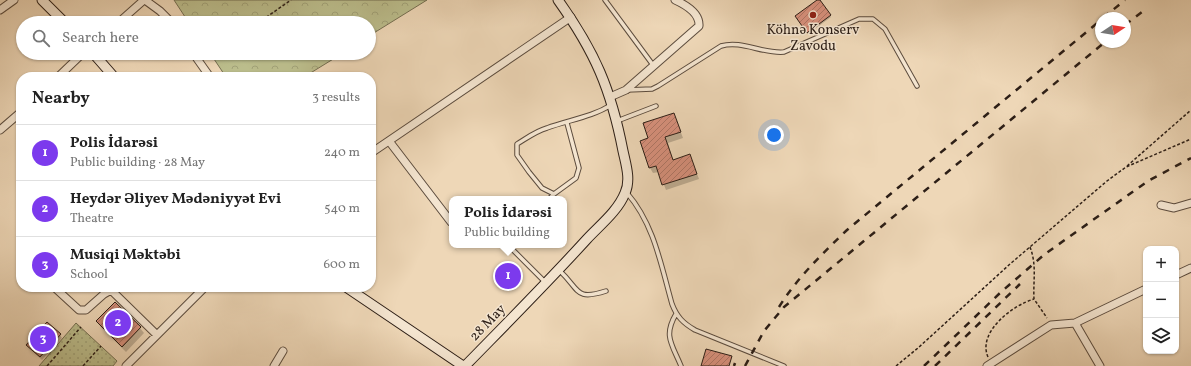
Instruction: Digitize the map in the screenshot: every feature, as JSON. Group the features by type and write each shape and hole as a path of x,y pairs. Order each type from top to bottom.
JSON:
{"main road":[{"path":"42,0 58,16"},
{"path":"558,0 595,58 611,101 617,121 628,177 626,192"},
{"path":"99,60 110,72"},
{"name":"28 May","path":"464,366 559,270 609,216 626,192"},
{"path":"353,292 464,366"}],"street":[{"path":"0,10 14,0"},
{"path":"126,16 144,0 165,16"},
{"path":"611,101 626,90 699,26 699,21 696,14 675,0"},
{"path":"376,150 570,18"},
{"path":"63,72 76,60"},
{"path":"198,60 206,72"},
{"path":"0,130 16,116"},
{"path":"389,141 449,219"},
{"path":"1161,205 1174,208 1191,203"},
{"path":"1179,274 1191,268"},
{"path":"989,364 1051,325 1075,323 1143,290"},
{"path":"59,292 79,310 86,310 108,292"},
{"path":"113,292 157,335"},
{"path":"126,366 200,292"},
{"path":"1075,323 1100,366"},
{"path":"274,366 283,351"}],"lane":[{"path":"605,0 653,65"},
{"path":"626,90 652,89 721,46 732,43 771,53 784,52 859,19 873,19 885,29 917,86"},
{"path":"567,123 579,168 576,178 554,194 542,188 529,172 517,155 517,144 534,133 600,112 611,101"},
{"path":"617,121 656,106"},
{"path":"626,192 639,208 651,231 676,314 684,323 695,330 784,366"},
{"path":"512,249 546,283"},
{"path":"559,270 582,295 590,296 606,291"},
{"path":"676,314 669,326 669,335 680,366"},
{"path":"770,366 772,361"}],"path":[{"path":"268,16 292,0"},
{"path":"896,366 1030,247 1107,181 1126,167 1191,110"},
{"path":"1126,167 1191,139"},
{"path":"1030,247 1034,255 1036,277 1034,299 1051,325"},
{"path":"989,364 986,342 992,330 1009,312 1022,303 1034,299"},
{"path":"48,366 81,327"},
{"path":"83,366 101,346"}],"green space":[{"path":"174,0 427,0 376,32 376,16 184,16"},
{"path":"215,60 332,60 312,72 223,72"},
{"path":"76,323 117,361 113,366 39,366"}],"building":[{"path":"817,0 820,0 831,15 807,33 795,16"},
{"path":"674,113 681,132 665,137 673,160 690,154 697,174 662,185 656,166 649,168 640,141 648,138 643,123"},
{"path":"115,302 141,327 122,347 96,321"},
{"path":"47,322 61,334 40,357 26,345"},
{"path":"706,349 732,356 729,366 701,366"}],"railway":[{"path":"1110,12 1125,0"},
{"path":"1131,20 1147,8"},
{"path":"779,307 802,276 847,230 1095,25"},
{"path":"745,366 764,331 784,307 1098,48"},
{"path":"924,366 1001,292 1045,254 1148,181 1191,158"},
{"path":"935,366 1020,284"}],"place":[{"name":"Köhnə Konserv Zavodu","path":"813,15"},
{"name":"Polis İdarəsi","path":"508,276"},
{"name":"Heydər Əliyev Mədəniyyət Evi","path":"118,323"},
{"name":"Musiqi Məktəbi","path":"43,339"}]}
